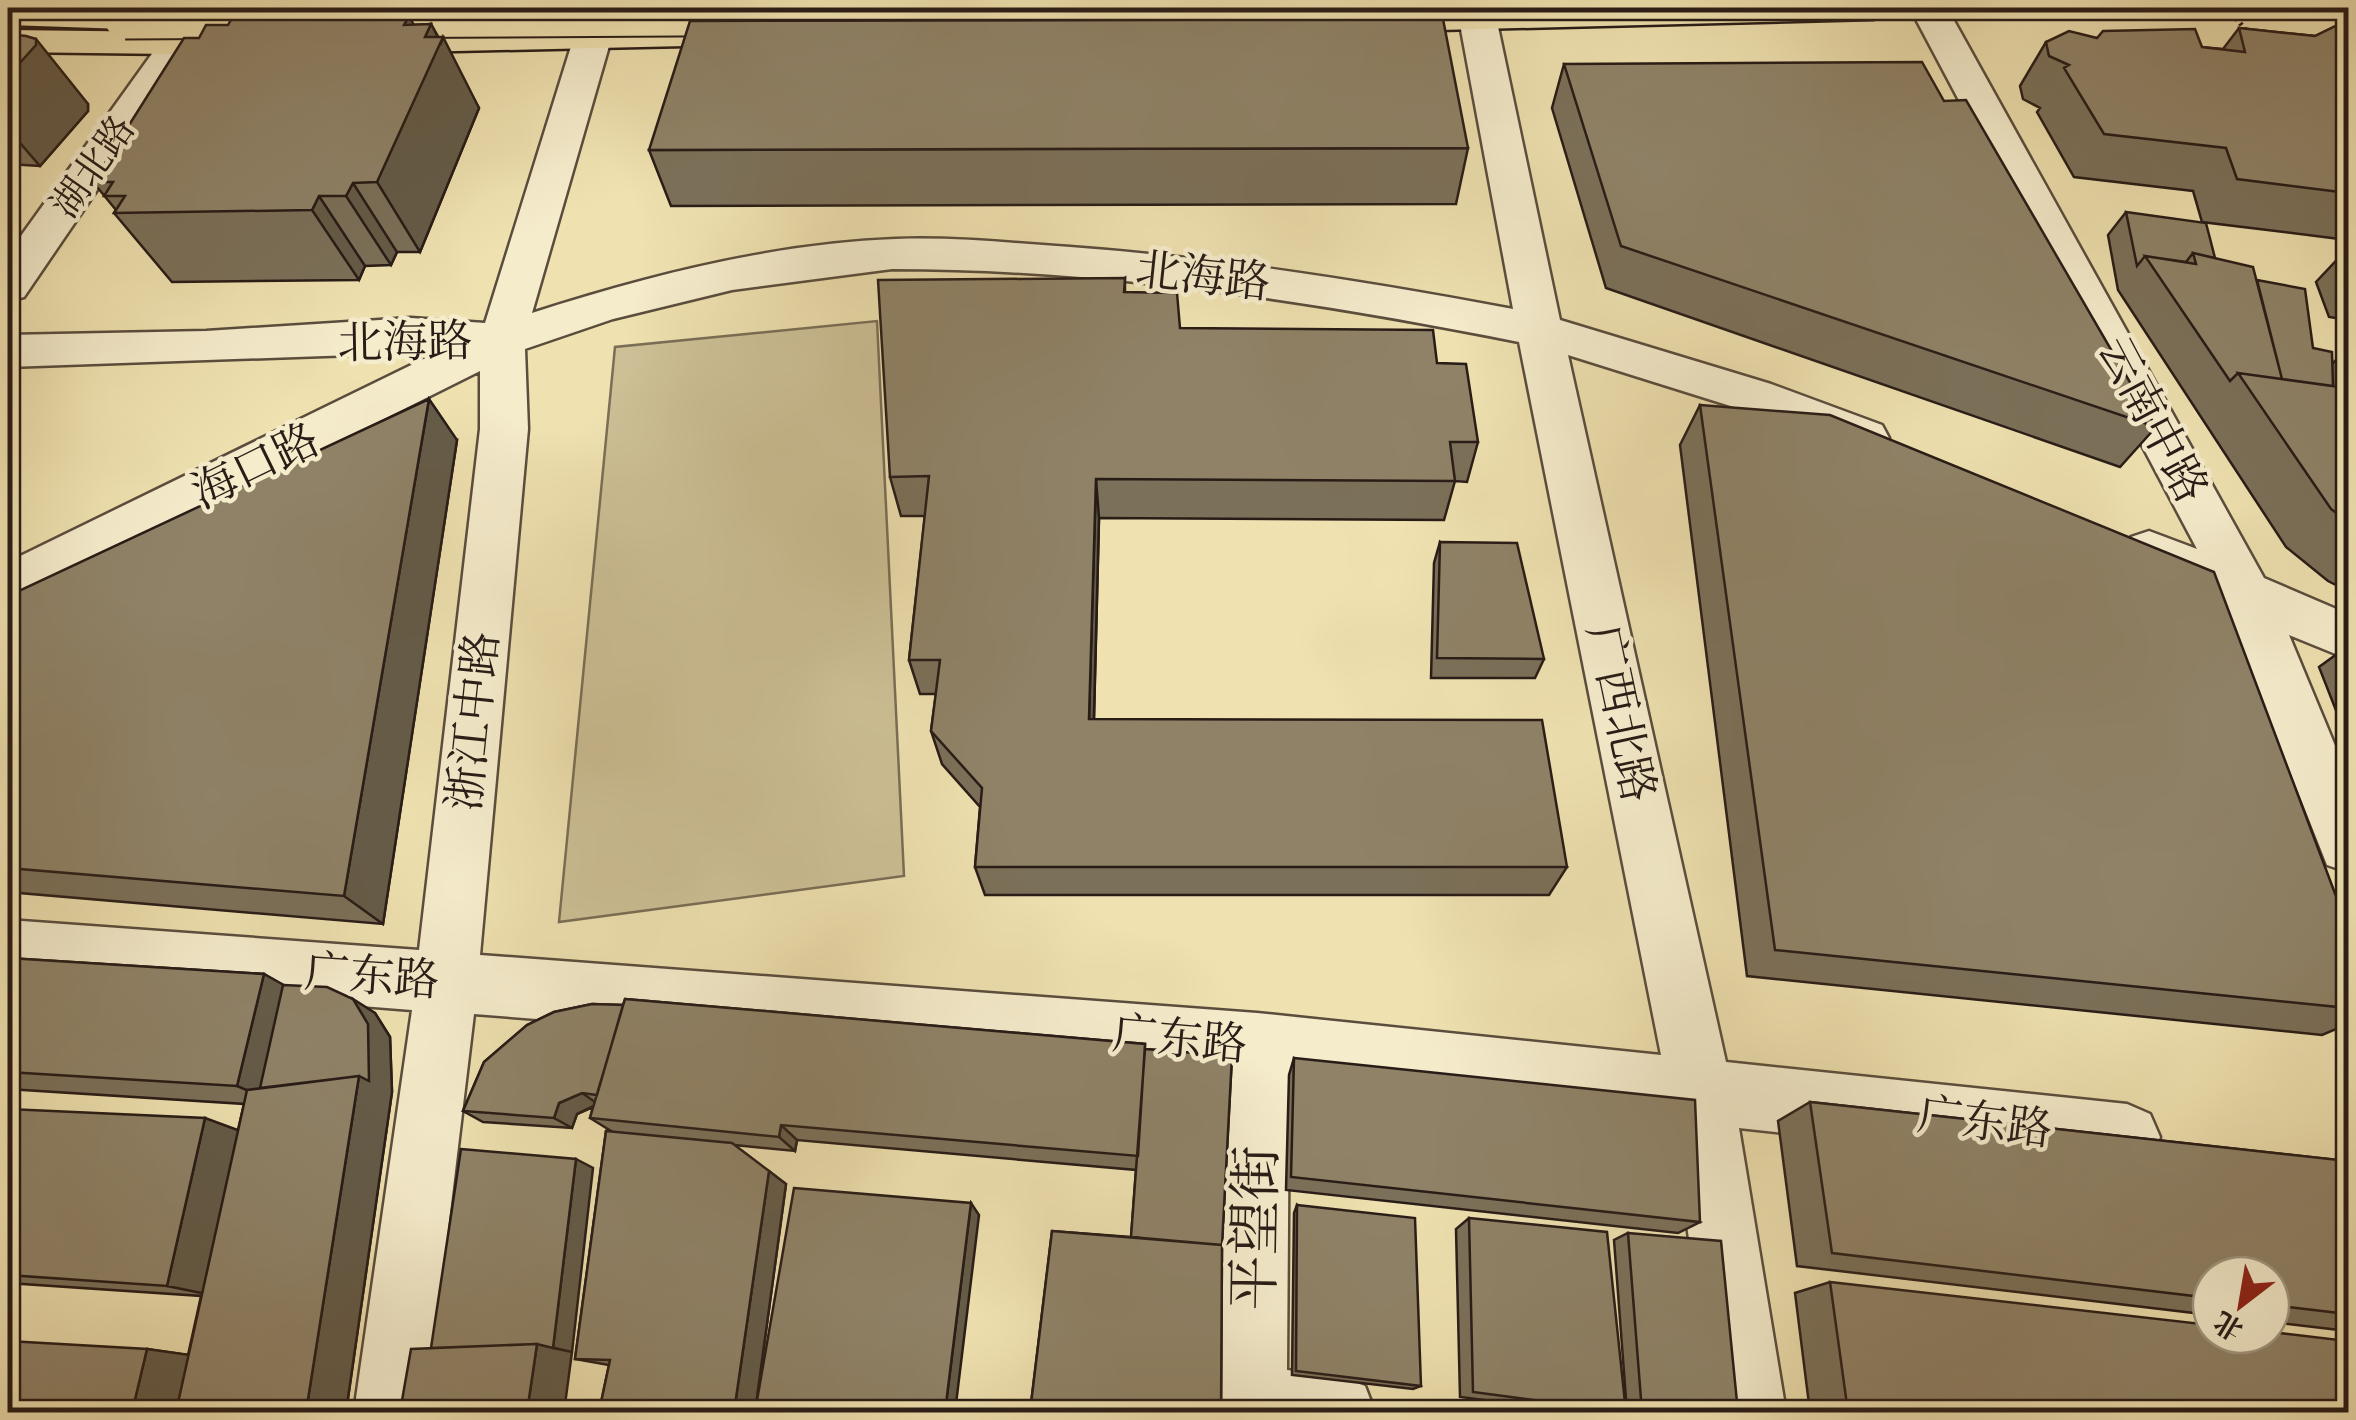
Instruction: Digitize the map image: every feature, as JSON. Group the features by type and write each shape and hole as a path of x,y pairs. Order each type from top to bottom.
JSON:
{"main road":[{"path":"1373,8 1477,12"},
{"path":"1284,23 1477,12 1873,8"},
{"path":"8,14 232,20 1010,13 1132,17"},
{"path":"8,41 177,45 596,23 1132,17"}],"street":[{"name":"云南中路","path":"1928,8 2245,591 2348,846"},
{"name":"广西北路","path":"1477,12 1700,1088 1750,1412"},
{"name":"浙江中路","path":"390,1412 447,980 504,429 502,340 596,23"},
{"name":"湖北路","path":"8,286 177,45"},
{"name":"北海路","path":"8,350 206,348 411,334 502,340 669,288 732,275 892,254 961,254 1186,271 1402,303 1542,330 1754,396 1901,451"},
{"name":"海口路","path":"8,586 502,340"},
{"path":"2100,531 2348,637"},
{"name":"广东路","path":"8,949 1257,1044 1700,1088 2191,1144"},
{"name":"平望街","path":"1250,1407 1257,1044"},
{"path":"1250,1407 1339,1412"}],"path":[{"path":"2228,8 2251,37"}],"shaded area":[{"path":"877,321 904,876 559,922 615,347"}],"building":[{"path":"409,16 404,25 431,24 425,37 443,37 377,182 353,183 346,196 319,196 312,210 114,213 125,196 104,196 113,182 93,182 184,38 199,38 206,25 228,25 232,18"},
{"path":"1443,19 1468,148 649,150 690,21"},
{"path":"2348,20 2348,193 2237,179 2226,148 2104,134 2064,68 2069,65 2049,56 2046,42 2069,31 2097,38 2103,31 2195,29 2202,47 2245,52 2239,28 2315,36"},
{"path":"8,34 36,39 36,45 8,76"},
{"path":"1922,62 1944,101 1966,100 2156,427 1621,246 1564,64"},
{"path":"2126,212 2206,223 2215,258 2193,253 2186,262 2145,256 2137,266"},
{"path":"2193,253 2253,267 2282,379 2238,373 2230,381 2145,256 2196,264"},
{"path":"1125,278 1124,292 1177,293 1180,328 1433,330 1437,363 1466,364 1478,442 1450,442 1455,481 1096,479 1089,719 1542,720 1567,867 975,867 982,788 931,731 940,660 909,660 929,476 890,477 878,280"},
{"path":"2257,280 2305,289 2313,348 2332,352 2333,386 2282,379"},
{"path":"2238,373 2339,387 2348,381 2348,522 2331,509"},
{"path":"429,399 344,896 8,868 8,596"},
{"path":"1700,405 1830,415 2214,572 2348,928 2348,1008 1775,950"},
{"path":"1440,542 1517,543 1544,659 1437,658"},
{"path":"8,958 264,974 237,1086 8,1072"},
{"path":"283,985 327,987 353,999 368,1024 369,1081 359,1076 260,1088"},
{"path":"625,999 1145,1044 1138,1156 781,1125 779,1137 590,1118"},
{"path":"592,1004 623,1005 597,1095 582,1093 559,1103 554,1118 463,1111 484,1062 527,1025 554,1012"},
{"path":"1145,1049 1232,1056 1222,1245 1131,1237"},
{"path":"1294,1058 1695,1100 1700,1222 1291,1177"},
{"path":"359,1076 306,1412 176,1412 247,1090"},
{"path":"1810,1102 2348,1161 2348,1314 2291,1307 2291,1255 2191,1255 2191,1296 1832,1253"},
{"path":"8,1109 205,1118 167,1286 8,1275"},
{"path":"606,1131 732,1143 769,1171 734,1412 599,1412 610,1360 575,1359"},
{"path":"461,1149 576,1159 553,1348 537,1344 431,1348"},
{"path":"794,1188 971,1203 945,1412 755,1412"},
{"path":"1297,1205 1415,1218 1421,1386 1296,1371"},
{"path":"1469,1218 1607,1232 1626,1412 1473,1392"},
{"path":"1052,1231 1222,1245 1221,1412 1030,1412"},
{"path":"1628,1233 1721,1241 1738,1412 1642,1412"},
{"path":"1830,1282 2191,1323 2191,1355 2291,1355 2291,1334 2348,1341 2348,1412 1848,1412"},
{"path":"8,1341 147,1349 132,1412 8,1412"},
{"path":"537,1344 527,1412 400,1412 411,1349"}]}
